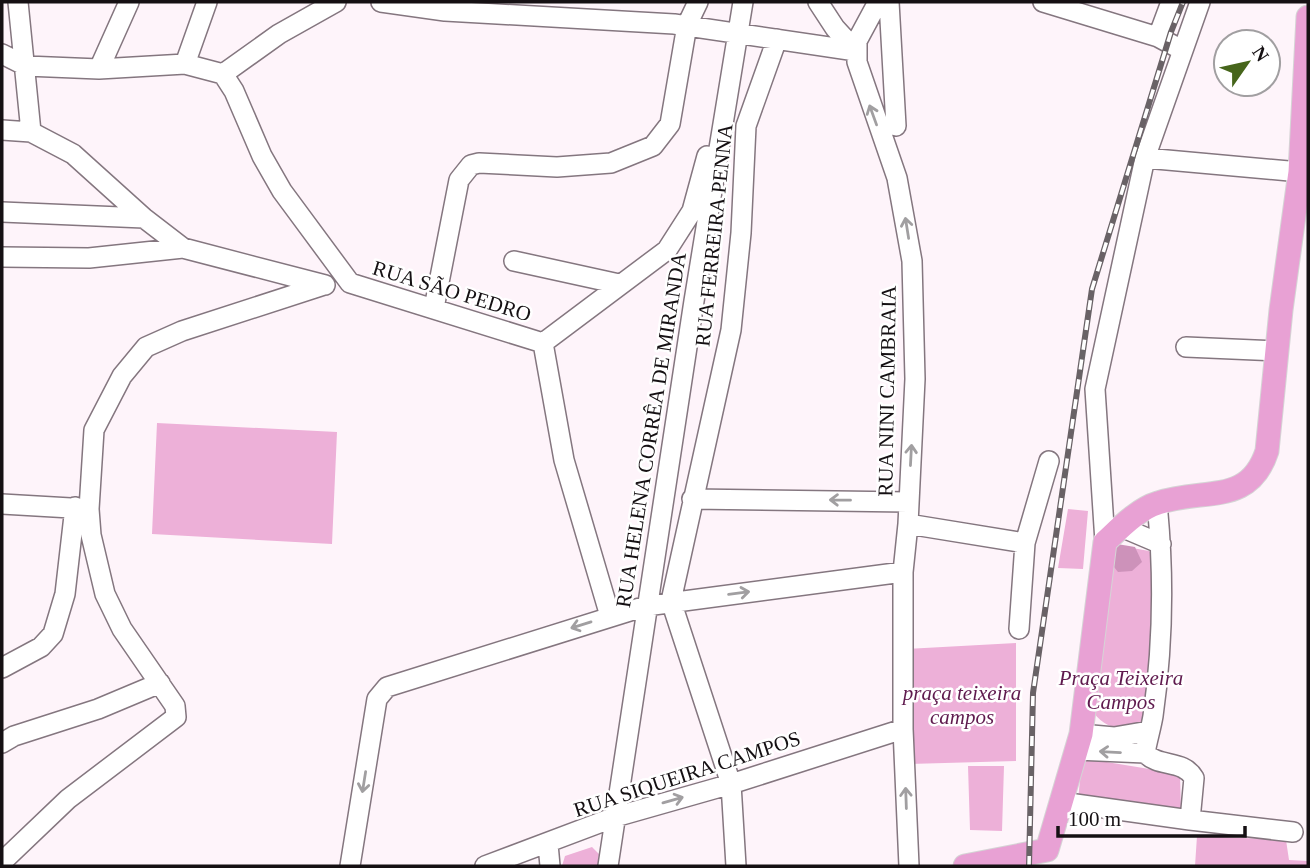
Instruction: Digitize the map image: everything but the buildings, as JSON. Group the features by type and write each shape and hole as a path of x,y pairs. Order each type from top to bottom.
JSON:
{"main road":[{"path":"965,866 1047,858 1078,742 1113,534 1157,503 1236,488 1253,479 1261,470 1267,451 1300,172 1308,17"}],"street":[{"path":"18,2 31,132"},
{"path":"99,69 129,2"},
{"path":"185,64 207,2"},
{"path":"2,54 26,66 99,69 185,64 223,74 279,34 336,2"},
{"path":"381,2 445,10 539,8 687,25 856,51"},
{"path":"434,308 459,180 471,165 479,163 557,167 611,163 653,146 663,137 670,124 687,25 698,2"},
{"name":"RUA HELENA CORRÊA DE MIRANDA","path":"608,866 646,606 743,2"},
{"path":"818,2 835,29 856,51"},
{"path":"856,51 861,32 878,2"},
{"path":"889,2 896,126"},
{"path":"1043,2 1158,37 1182,50"},
{"path":"1158,37 1171,2"},
{"path":"1161,544 1113,534 1095,389 1145,158 1199,2"},
{"name":"RUA FERREIRA PENNA","path":"671,601 731,330 741,233 742,157 746,125 777,39"},
{"name":"RUA NINI CAMBRAIA","path":"856,51 868,101 897,178 912,261 915,380 903,572 903,729 909,866"},
{"name":"RUA SÃO PEDRO","path":"223,74 234,91 262,156 282,191 350,283 543,343"},
{"path":"2,130 31,132 73,154 144,218 183,248"},
{"path":"610,616 564,460 543,343 619,284 661,256 692,211 709,145 722,133"},
{"path":"1145,158 1300,172"},
{"path":"2,212 144,218"},
{"path":"2,257 89,258 183,248 324,285"},
{"path":"514,261 619,284"},
{"path":"2,668 41,647 53,634 65,594 94,430 122,376 146,347 182,331 324,285 350,283"},
{"path":"1186,347 1277,351"},
{"path":"1019,629 1024,543 1049,461"},
{"path":"692,499 908,502"},
{"path":"1145,753 1159,643 1161,544 1157,503"},
{"path":"2,504 82,508"},
{"path":"9,861 68,799 176,717 175,706 122,629 105,594 82,508"},
{"path":"908,524 1024,543"},
{"path":"351,866 377,699 387,687 646,606 903,572"},
{"path":"671,601 731,784 736,866"},
{"path":"2,743 14,736 98,709 160,682"},
{"name":"RUA SIQUEIRA CAMPOS","path":"485,866 615,817 731,784 903,729"},
{"path":"1078,742 1149,731"},
{"path":"1078,742 1145,753 1154,761 1182,766 1192,773 1195,792 1191,820"},
{"path":"1061,802 1293,832"},
{"path":"548,844 550,866"}],"green space":[{"path":"157,423 337,432 332,544 152,534"},
{"path":"1068,509 1088,511 1083,569 1058,568"},
{"name":"Praça Teixeira Campos","path":"1127,547 1149,551 1160,564 1144,720 1121,728 1107,725 1090,708 1108,561"},
{"name":"praça teixeira campos","path":"1016,643 1016,761 909,764 906,649"},
{"path":"1082,758 1180,774 1181,812 1078,801"},
{"path":"968,766 1004,766 1002,831 970,830"},
{"path":"1197,836 1286,840 1289,860 1308,861 1308,866 1195,866"},
{"path":"592,847 599,854 598,866 562,866 565,856"}],"shaded area":[{"path":"1117,544 1135,547 1142,562 1132,571 1118,572 1110,562"}],"railway":[{"path":"1029,866 1033,693 1092,289 1171,32 1183,2"}]}
